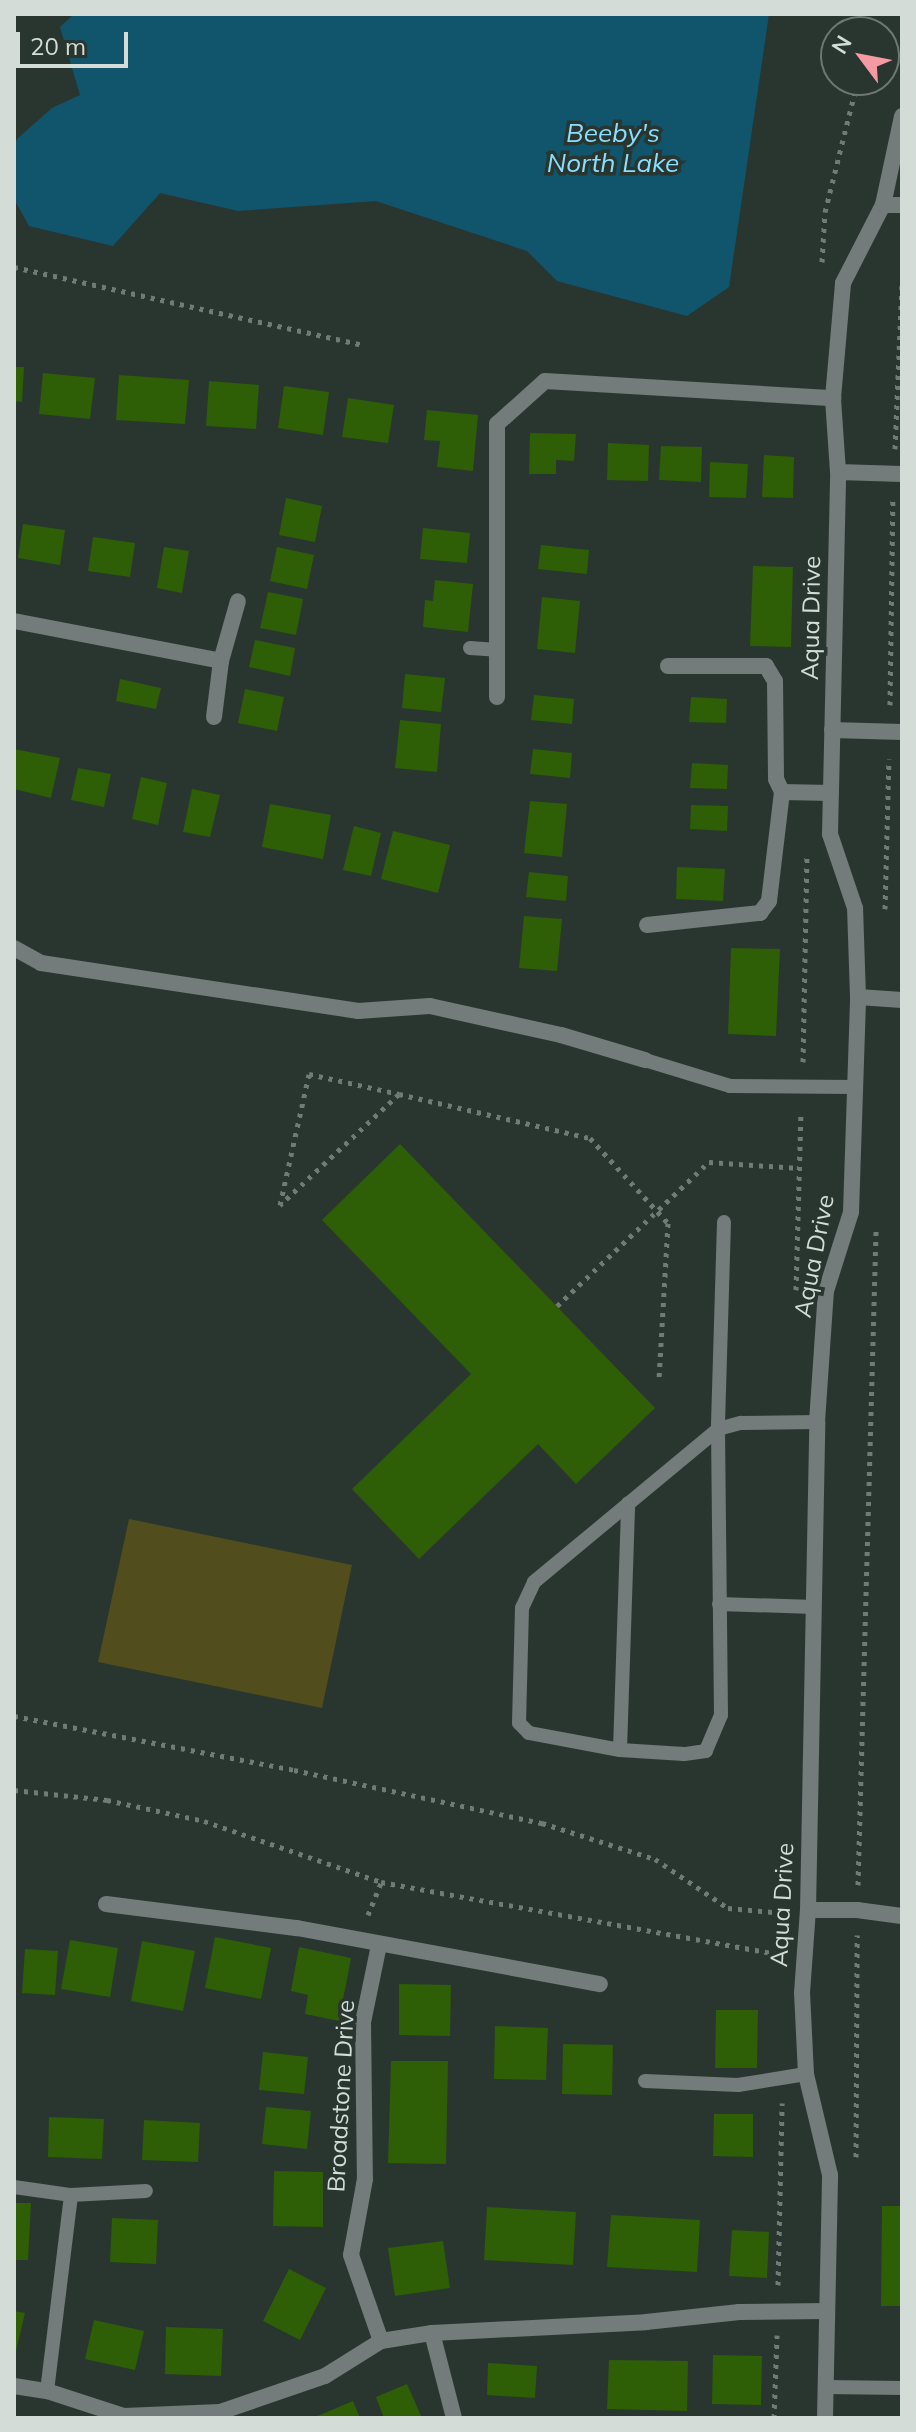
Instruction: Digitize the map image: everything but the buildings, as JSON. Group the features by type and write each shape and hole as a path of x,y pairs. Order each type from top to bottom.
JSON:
{"street":[{"name":"Aqua Drive","path":"825,2418 830,2175 806,2074 802,1993 808,1910 817,1422 826,1291 851,1212 858,997 855,908 830,834 838,472 833,398 843,283 883,205 902,116"},
{"path":"883,205 902,205"},
{"path":"497,697 497,424 545,381 833,398"},
{"path":"838,472 898,474"},
{"path":"214,717 221,661 238,601"},
{"path":"14,621 221,661"},
{"path":"647,925 760,913 769,901 782,792 776,779 775,681 766,666 668,666"},
{"path":"832,730 896,732"},
{"path":"782,792 831,793"},
{"path":"14,948 41,963 358,1011 430,1006 561,1035 645,1060"},
{"path":"858,997 902,1000"},
{"path":"106,1904 283,1926 600,1984"},
{"path":"808,1910 857,1910 902,1916"},
{"name":"Broadstone Drive","path":"379,1945 363,2022 365,2179 351,2255 381,2341"},
{"path":"14,2386 47,2391 124,2416 220,2412 325,2376 381,2341 432,2333 826,2311"},
{"path":"432,2333 454,2418"}],"lane":[{"path":"470,648 497,650"},
{"path":"645,1060 730,1086 853,1087"},
{"path":"724,1222 718,1429 721,1715 706,1751 684,1754 620,1750 529,1733 519,1723 522,1608 534,1582 718,1429 741,1423 817,1422"},
{"path":"620,1750 628,1503"},
{"path":"719,1604 814,1607"},
{"path":"645,2081 738,2085 806,2074"},
{"path":"14,2187 71,2195 146,2191"},
{"path":"47,2391 71,2195"},
{"path":"826,2387 902,2388"}],"path":[{"path":"822,275 825,212 854,96"},
{"path":"14,267 364,345"},
{"path":"885,920 896,732 902,282"},
{"path":"796,1296 807,854"},
{"path":"399,1094 280,1205 309,1074 399,1094 590,1138 668,1223 659,1380"},
{"path":"557,1306 709,1162 799,1168"},
{"path":"856,2164 857,1910 876,1222"},
{"path":"14,1716 294,1770 542,1823 655,1859 728,1908 783,1913 808,1910"},
{"path":"14,1790 107,1800 204,1821 381,1882 782,1955 782,1941"},
{"path":"783,1898 783,1927"},
{"path":"774,2418 784,2156 782,2077"}],"shaded area":[{"path":"129,1519 352,1565 322,1708 98,1662"}],"water":[{"name":"Beeby's North Lake","path":"74,14 769,14 729,287 687,316 557,281 527,251 376,201 238,211 160,193 113,246 29,226 14,199 14,148 17,139 52,108 80,95 60,27"}]}
